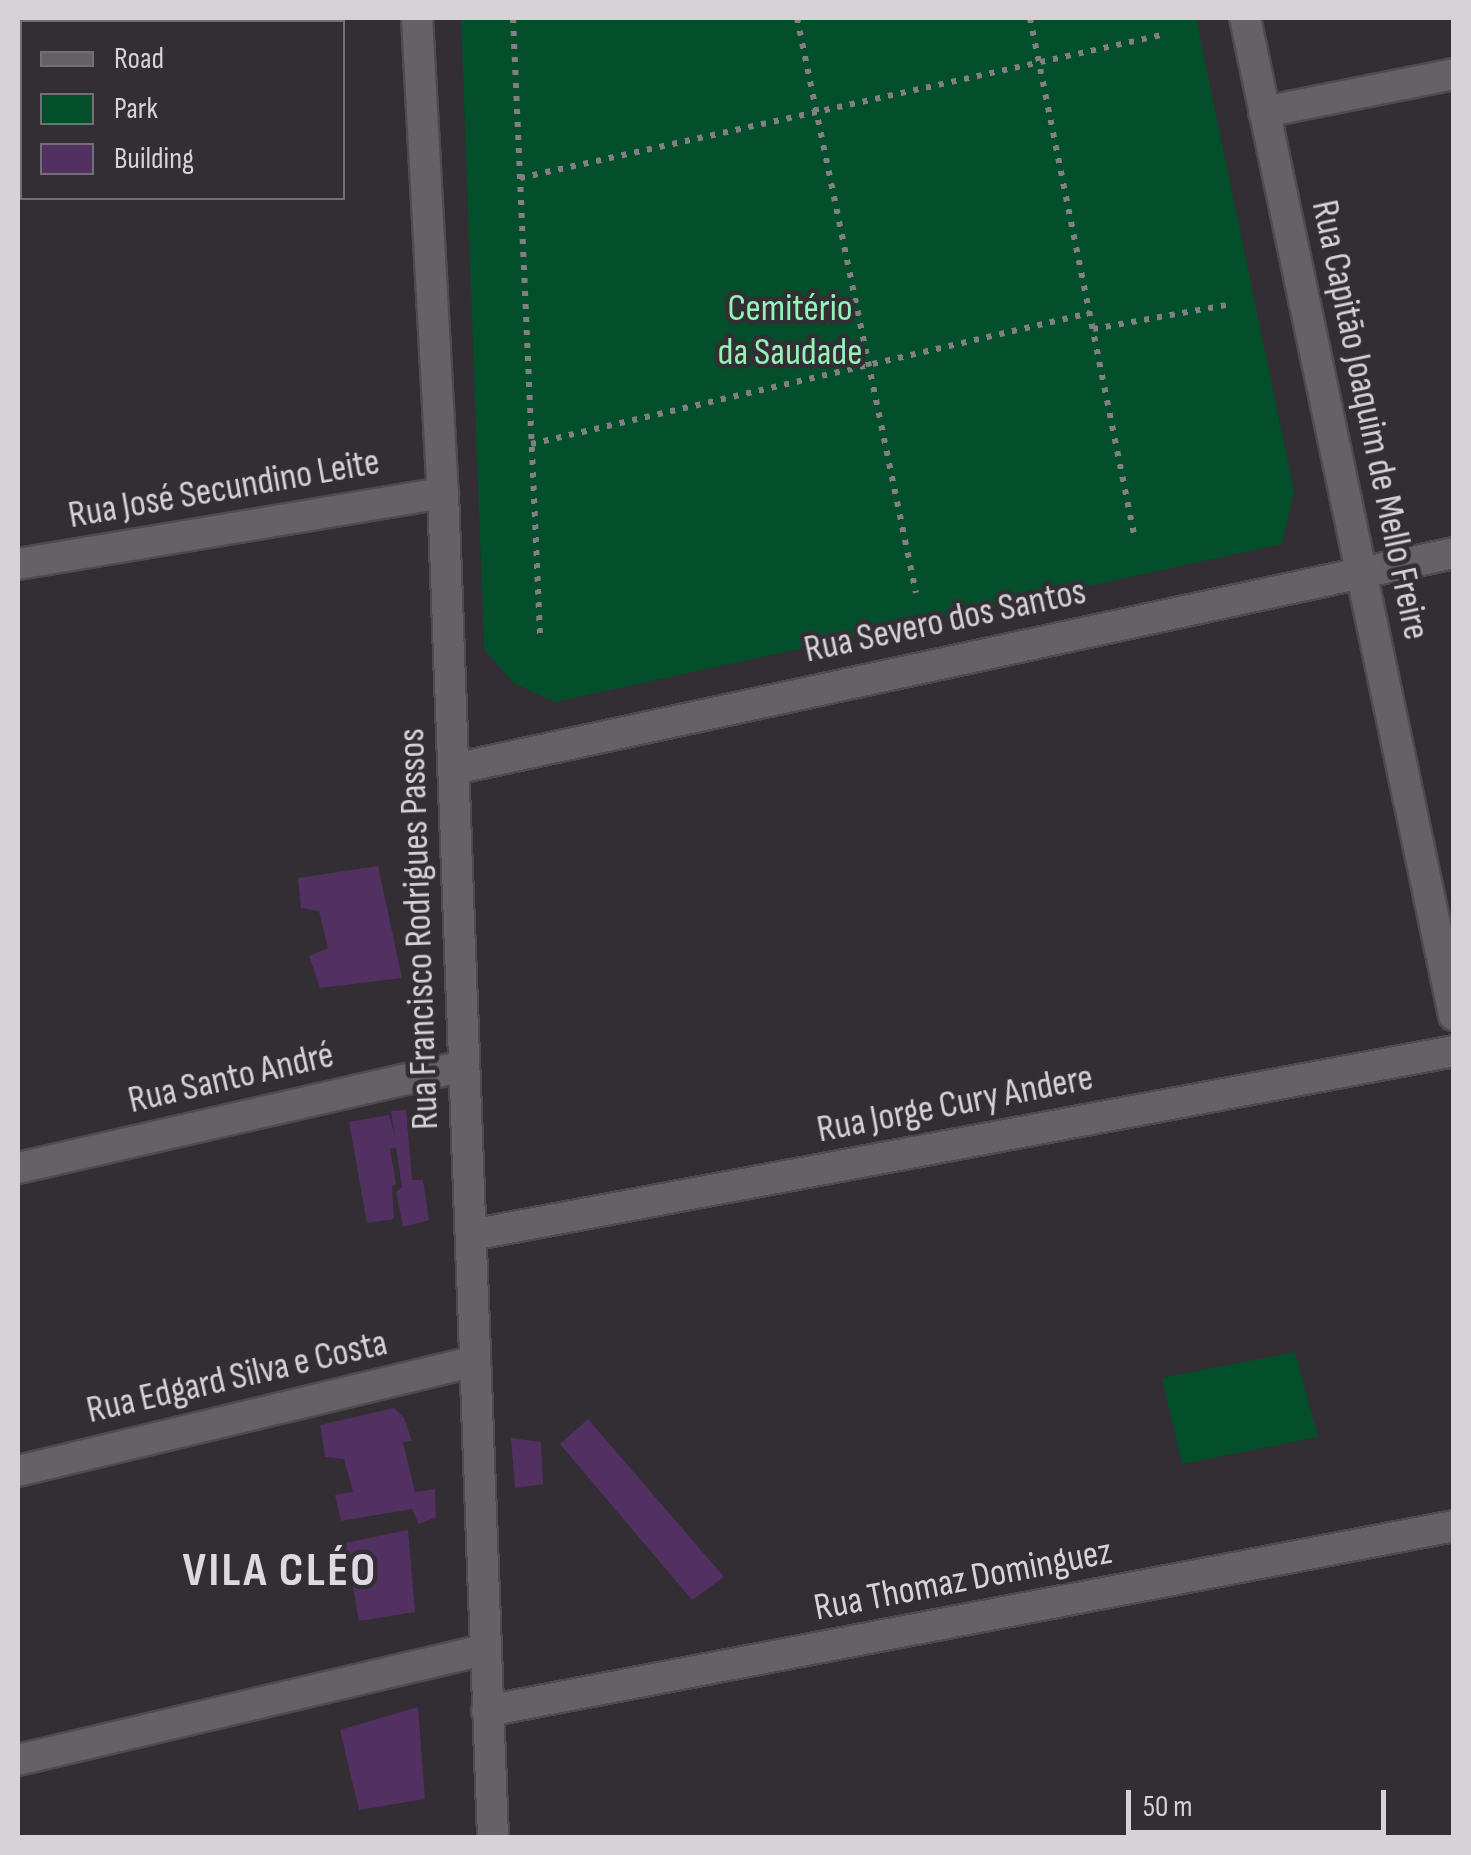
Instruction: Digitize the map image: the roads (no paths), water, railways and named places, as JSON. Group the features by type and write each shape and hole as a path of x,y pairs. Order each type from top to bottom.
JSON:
{"street":[{"name":"Rua Francisco Rodrigues Passos","path":"417,18 443,492 492,1838"},
{"name":"Rua Capitão Joaquim de Mello Freire","path":"1245,18 1454,1015"},
{"path":"1264,112 1454,74"},
{"name":"Rua José Secundino Leite","path":"18,564 443,492"},
{"name":"Rua Severo dos Santos","path":"454,769 1360,571 1454,554"},
{"name":"Rua Jorge Cury Andere","path":"471,1235 1454,1051"},
{"name":"Rua Santo André","path":"18,1168 463,1066"},
{"name":"Rua Edgard Silva e Costa","path":"18,1470 474,1361"},
{"name":"Rua Thomaz Dominguez","path":"487,1711 1454,1526"},
{"path":"18,1760 483,1650"}],"district":[{"name":"VILA CLÉO","path":"280,1571"}],"park label":[{"name":"Cemitério da Saudade","path":"790,331"}]}
